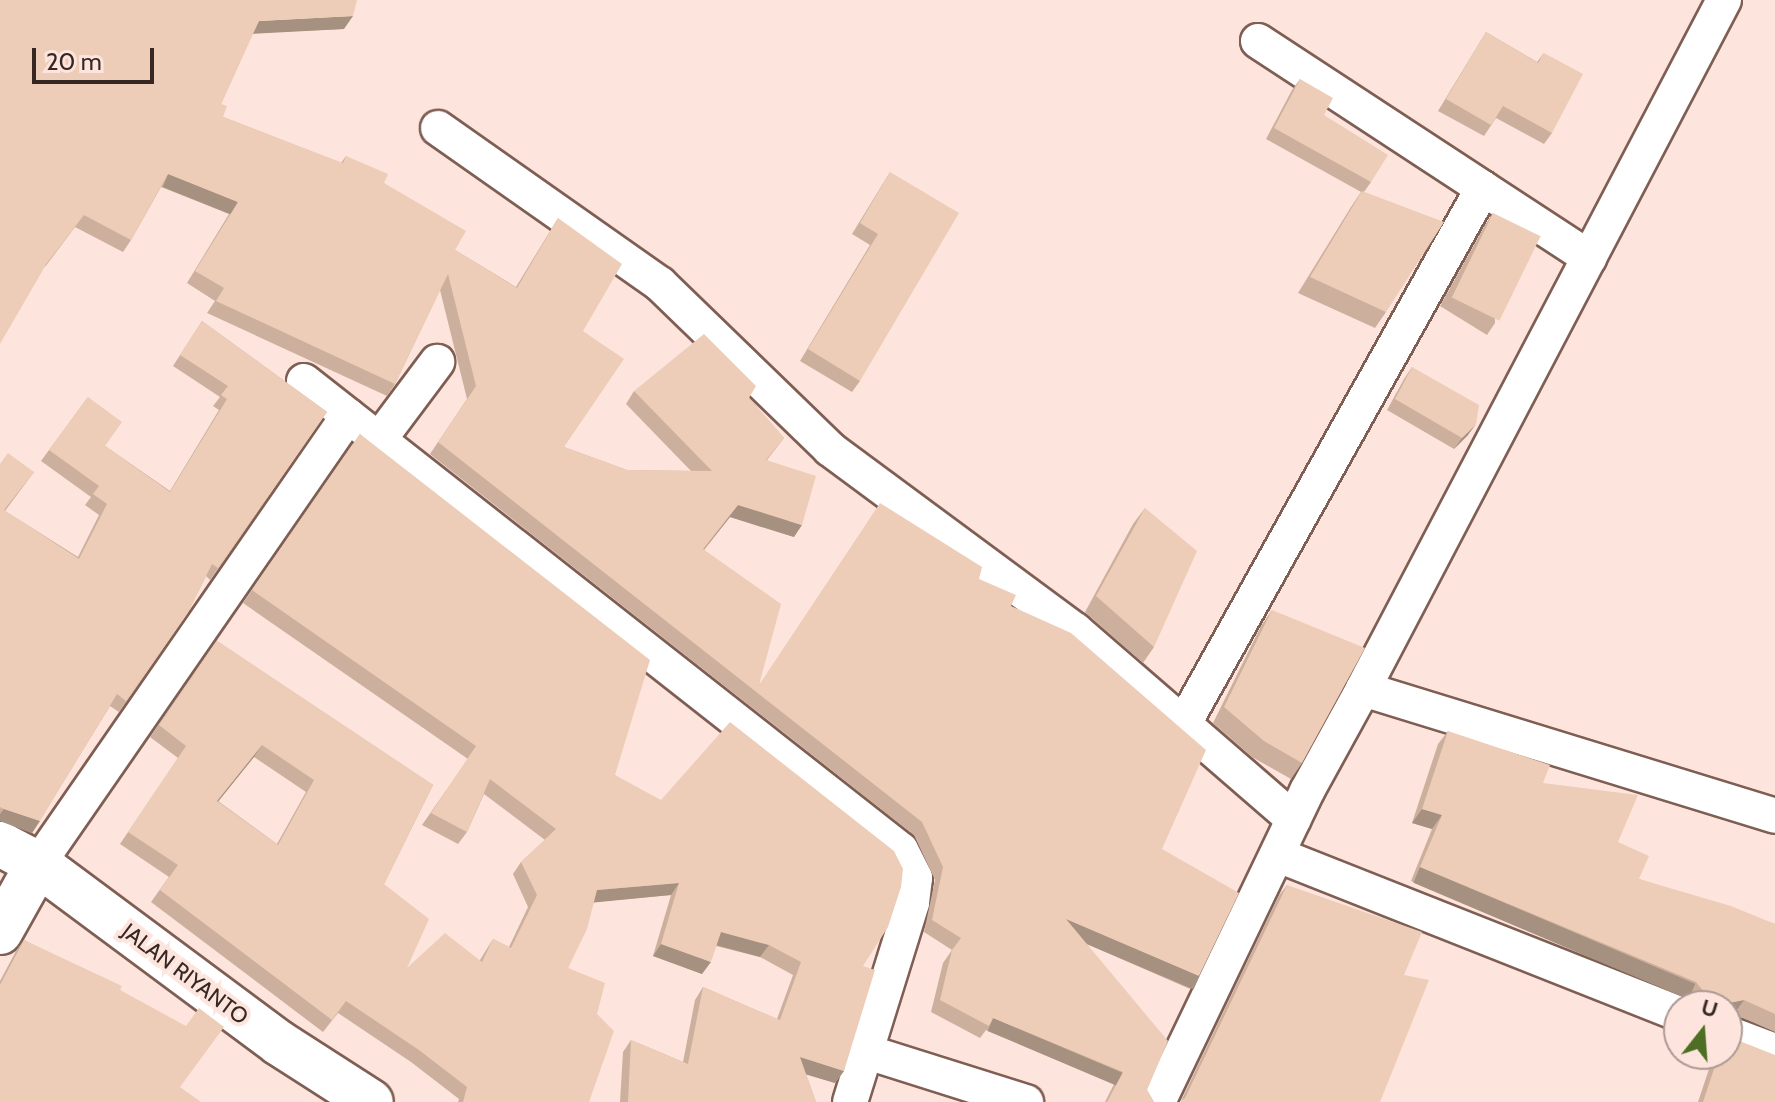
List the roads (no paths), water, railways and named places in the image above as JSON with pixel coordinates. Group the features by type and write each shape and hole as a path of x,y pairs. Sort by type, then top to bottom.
{"street":[{"path":"1158,1102 1293,819 1724,0"},
{"path":"1258,41 1589,258"},
{"path":"438,128 660,284 830,449 1075,630 1293,819"},
{"path":"1183,725 1483,188"},
{"path":"378,441 437,362"},
{"path":"304,381 901,850 915,878 912,903 850,1102"},
{"path":"0,932 19,854 348,416"},
{"path":"1363,689 1775,816"},
{"name":"JALAN RIYANTO","path":"19,854 279,1043 371,1102"},
{"path":"1278,855 1663,1008"},
{"path":"1743,1039 1775,1051"},
{"path":"864,1051 1026,1102"}]}
